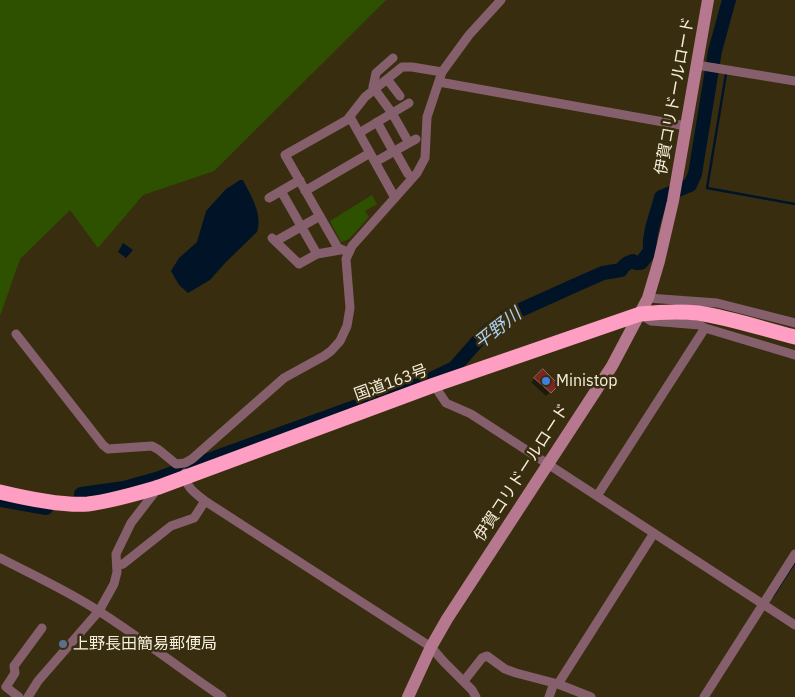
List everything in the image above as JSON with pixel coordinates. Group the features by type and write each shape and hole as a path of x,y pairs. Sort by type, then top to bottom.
{"highway":[{"name":"国道163号","path":"0,492 37,500 86,504 113,500 159,487 185,470 640,314 661,312 696,313 722,317 795,337"}],"street":[{"path":"320,216 274,239 299,264 317,254 344,251 352,246 417,173 425,158 427,117 442,72 469,35 501,0"},
{"name":"伊賀コリドールロード","path":"408,697 431,646 460,598 612,366 648,298 673,201 686,126 701,65 708,0"},
{"path":"305,190 372,158 394,151 412,141 373,89 376,73 393,58"},
{"path":"701,65 795,81"},
{"path":"185,470 192,459 284,378 331,351 340,341 347,326 350,298 344,251 320,216 285,155 350,117 360,101 387,78 405,66 442,72"},
{"path":"387,78 400,96"},
{"path":"439,82 686,126"},
{"path":"359,133 409,103"},
{"path":"350,117 395,198"},
{"path":"376,122 408,174"},
{"path":"269,198 300,180"},
{"path":"281,191 317,254"},
{"path":"648,298 717,303 795,323"},
{"path":"640,314 651,321 700,326 795,355"},
{"path":"597,496 705,328"},
{"path":"16,334 108,449 152,446 159,450 185,470 190,489 205,501 431,646 444,662 464,681 476,697"},
{"path":"434,385 446,403 471,414 795,624"},
{"path":"28,697 38,681 98,611 114,584 117,566 116,554 131,523 159,487"},
{"path":"117,566 123,564 171,526 194,518 205,501"},
{"path":"549,697 654,533"},
{"path":"704,697 795,554"},
{"path":"0,558 50,583 98,611 222,697"},
{"path":"19,697 3,685 15,673 14,666 42,628"},
{"path":"464,681 482,658 487,656 505,669 516,674 556,684 591,697"}],"green space":[{"path":"0,0 386,0 214,171 143,195 98,248 70,210 20,259 0,316"},
{"path":"372,195 377,204 365,211 369,217 349,239 341,242 330,221"}],"water":[{"path":"243,180 255,205 258,219 257,232 210,280 188,293 179,285 171,271 179,258 197,242 206,211 226,189"},
{"path":"123,243 133,250 126,258 118,252"}],"building":[{"name":"Ministop","path":"543,369 559,385 551,393 534,378"}],"waterway":[{"name":"平野川","path":"81,494 124,488 156,479 431,379 454,368 483,335 507,316 603,273 621,270 625,265 633,261 641,263 650,251 652,230 661,197 690,185 695,174 715,51 729,0"},
{"path":"726,74 707,188 795,204"},
{"name":"平野川","path":"0,500 46,508"},
{"path":"773,596 795,562"}],"place":[{"name":"Ministop","path":"546,381"},
{"name":"上野長田簡易郵便局","path":"63,644"}]}
